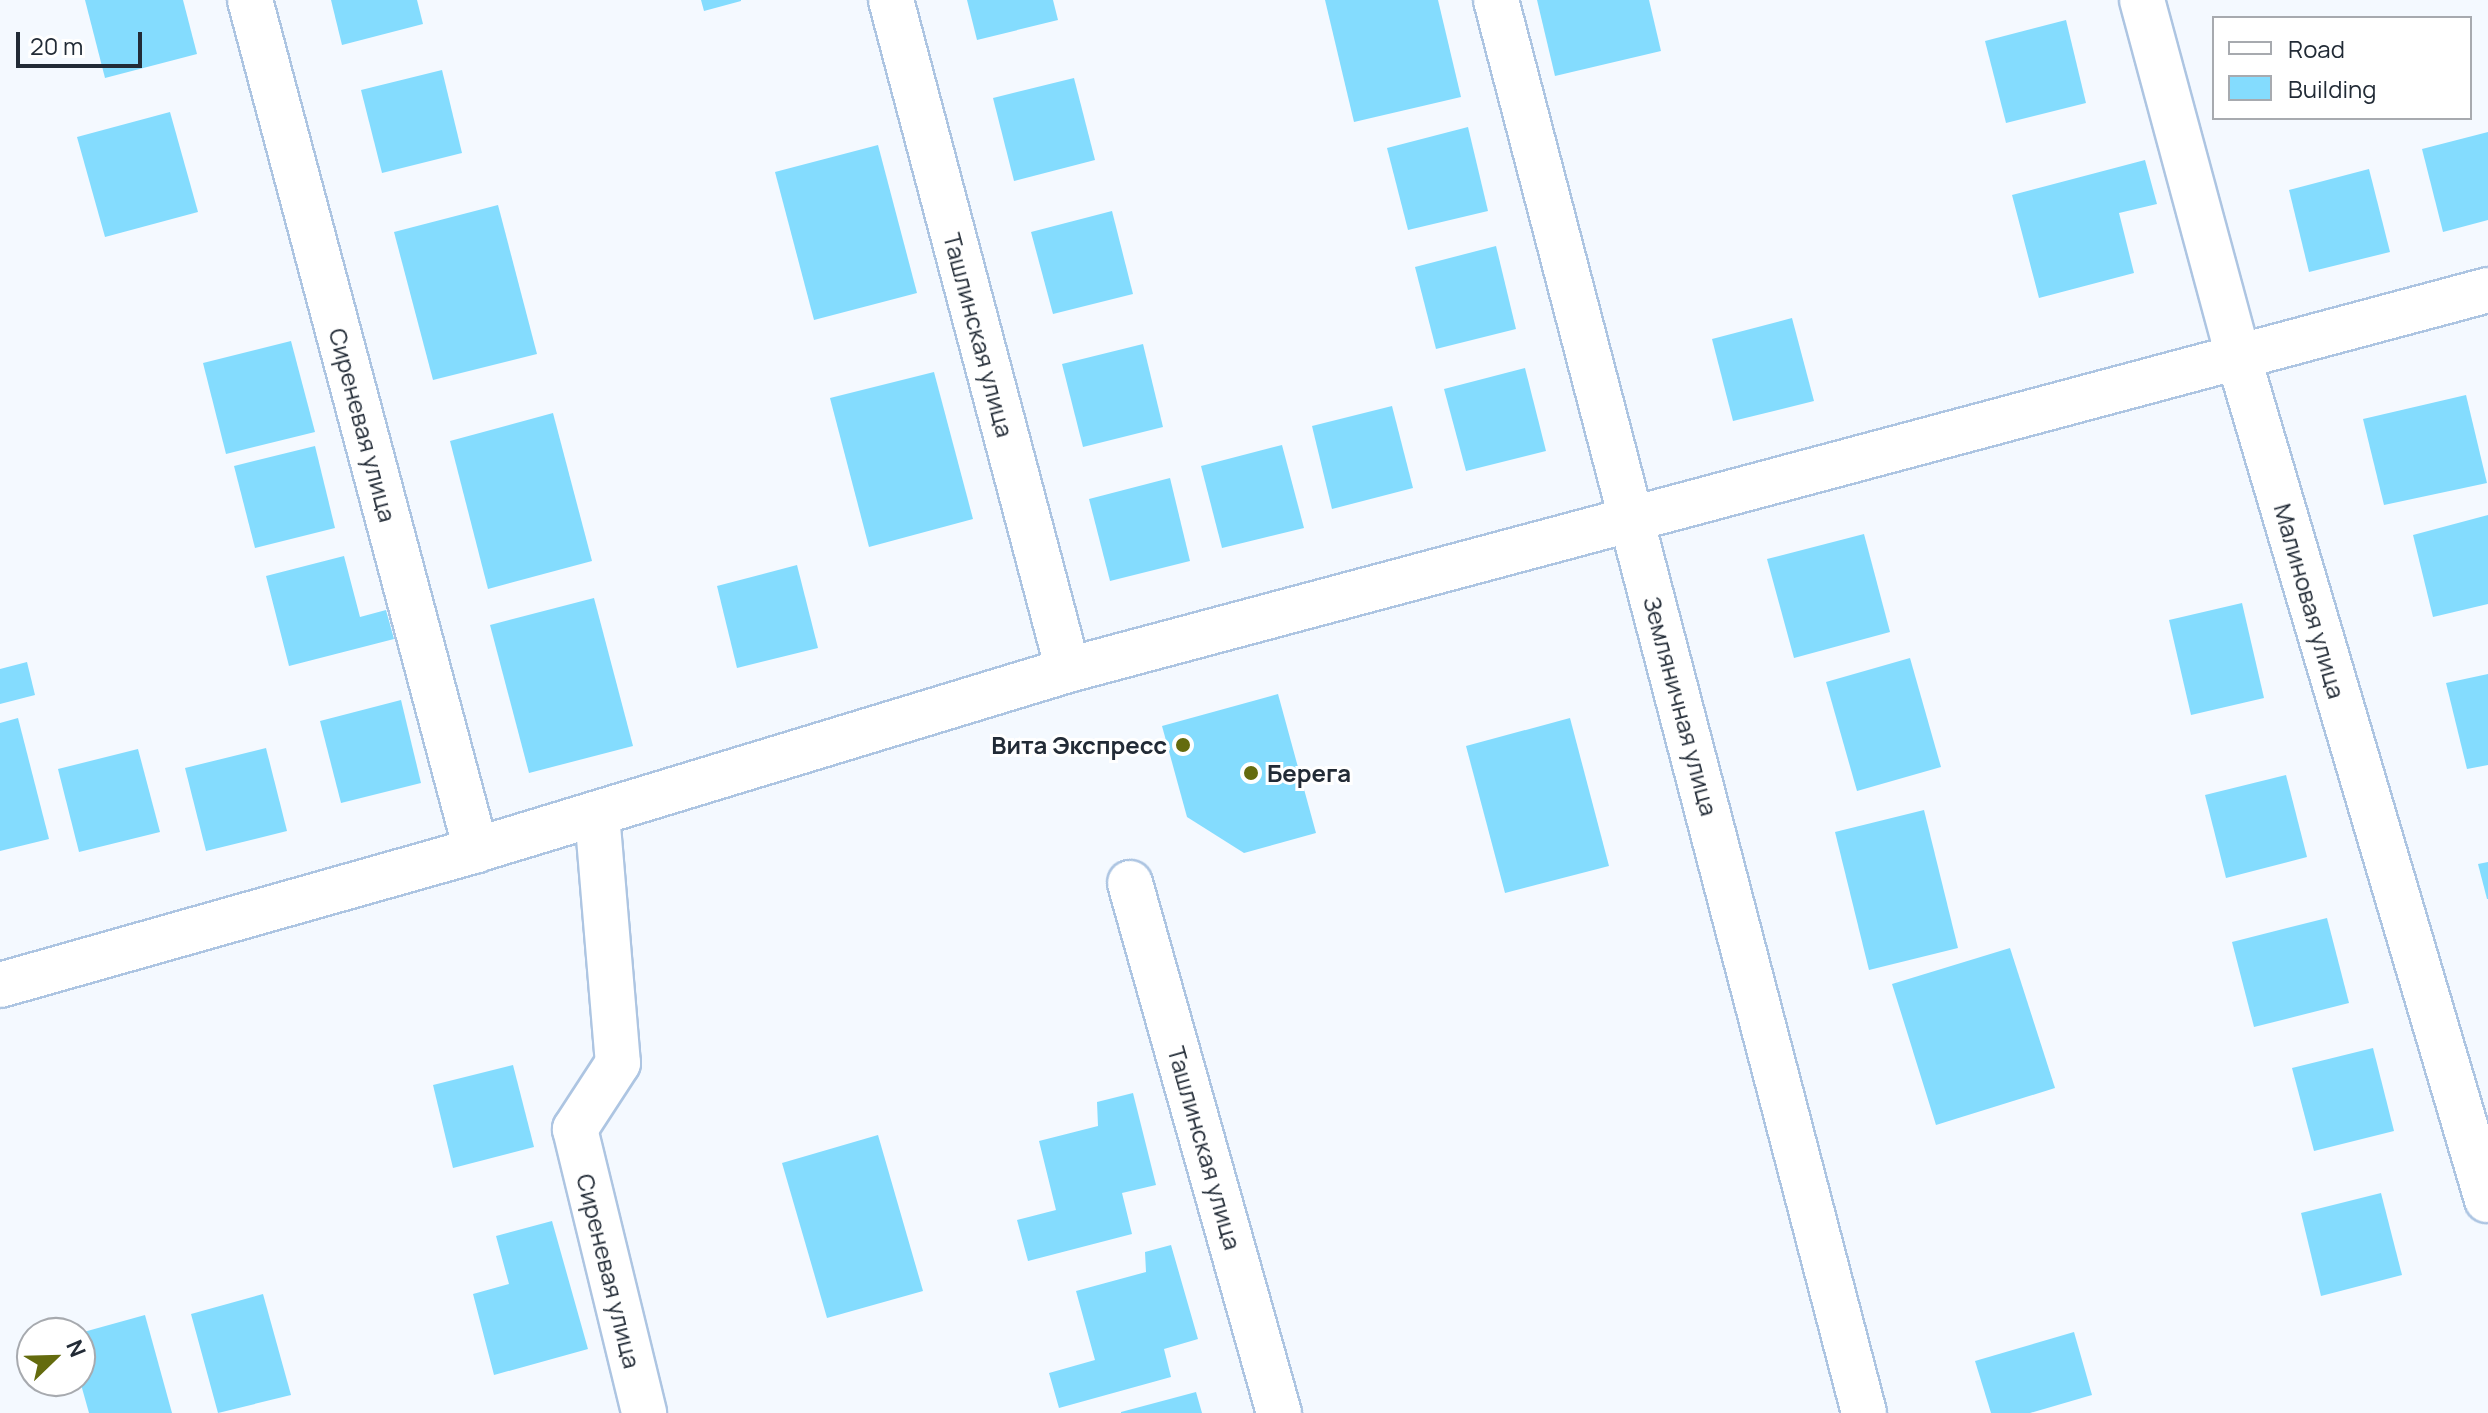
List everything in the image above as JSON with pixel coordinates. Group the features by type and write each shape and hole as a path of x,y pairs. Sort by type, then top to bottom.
{"street":[{"name":"Сиреневая улица","path":"250,0 476,850"},
{"name":"Ташлинская улица","path":"891,0 1068,670"},
{"name":"Земляничная улица","path":"1496,0 1864,1413"},
{"name":"Малиновая улица","path":"2142,0 2238,356 2488,1201"},
{"path":"0,985 476,850 1068,670 2488,290"},
{"name":"Сиреневая улица","path":"597,814 618,1063 575,1129 644,1413"},
{"name":"Ташлинская улица","path":"1130,883 1279,1413"}],"building":[{"path":"85,0 183,0 197,54 105,78"},
{"path":"331,0 417,0 423,24 342,45"},
{"path":"701,0 741,0 741,1 704,11"},
{"path":"967,0 1053,0 1058,20 977,40"},
{"path":"1325,0 1438,0 1461,97 1354,122"},
{"path":"1537,0 1649,0 1661,51 1555,76"},
{"path":"2066,20 2086,103 2006,123 1985,41"},
{"path":"442,70 462,153 382,173 361,90"},
{"path":"1074,78 1095,160 1014,181 993,98"},
{"path":"170,112 198,212 105,237 77,137"},
{"path":"1468,127 1488,211 1408,230 1387,148"},
{"path":"2488,132 2488,220 2443,232 2422,149"},
{"path":"878,145 917,293 814,320 775,172"},
{"path":"2145,160 2157,204 2119,213 2134,273 2039,298 2012,195"},
{"path":"2369,169 2390,252 2309,272 2289,190"},
{"path":"498,205 537,354 433,380 394,232"},
{"path":"1112,211 1133,294 1053,314 1031,232"},
{"path":"1496,246 1516,329 1436,349 1415,267"},
{"path":"1792,318 1814,401 1733,421 1712,339"},
{"path":"291,341 315,432 226,454 203,363"},
{"path":"1143,344 1163,427 1083,447 1062,364"},
{"path":"1525,368 1546,451 1466,471 1444,389"},
{"path":"934,372 973,519 869,547 830,398"},
{"path":"2466,395 2487,483 2384,505 2363,419"},
{"path":"1392,406 1413,488 1332,509 1312,426"},
{"path":"553,413 592,561 488,589 450,441"},
{"path":"1282,445 1304,528 1222,548 1201,466"},
{"path":"315,446 335,528 255,548 234,466"},
{"path":"1170,478 1190,561 1110,581 1089,499"},
{"path":"2488,515 2488,604 2433,617 2413,535"},
{"path":"1864,534 1890,632 1794,658 1767,559"},
{"path":"344,556 360,617 386,610 394,639 289,666 266,576"},
{"path":"797,565 818,648 737,668 717,586"},
{"path":"594,598 633,746 529,773 490,625"},
{"path":"2242,603 2264,698 2191,715 2169,620"},
{"path":"1910,658 1941,767 1857,791 1826,682"},
{"path":"27,662 35,695 0,704 0,669"},
{"path":"2488,674 2488,765 2467,769 2446,683"},
{"path":"1278,694 1316,833 1244,853 1187,817 1162,726"},
{"path":"401,700 421,783 341,803 320,721"},
{"path":"18,718 49,839 0,851 0,723"},
{"path":"1570,718 1609,866 1505,893 1466,746"},
{"path":"266,748 287,831 206,851 185,768"},
{"path":"138,749 160,832 79,852 58,769"},
{"path":"2286,775 2307,857 2226,878 2205,795"},
{"path":"1924,810 1958,948 1869,970 1835,832"},
{"path":"2488,862 2488,899 2487,899 2478,864"},
{"path":"2327,918 2349,1003 2254,1027 2232,942"},
{"path":"2010,948 2055,1088 1936,1125 1892,984"},
{"path":"2373,1048 2394,1131 2314,1151 2292,1068"},
{"path":"513,1065 534,1147 453,1168 433,1085"},
{"path":"1133,1093 1156,1185 1122,1193 1132,1234 1028,1261 1017,1220 1056,1210 1039,1141 1098,1126 1097,1102"},
{"path":"878,1135 923,1291 827,1318 782,1163"},
{"path":"2381,1193 2402,1275 2321,1296 2301,1213"},
{"path":"552,1221 588,1349 494,1375 473,1294 509,1284 496,1236"},
{"path":"1171,1245 1198,1339 1164,1349 1171,1377 1059,1408 1049,1373 1095,1360 1076,1291 1146,1272 1145,1252"},
{"path":"263,1294 291,1395 218,1413 191,1314"},
{"path":"145,1315 172,1413 89,1413 84,1397 96,1397 96,1329"},
{"path":"2074,1332 2092,1395 2030,1413 1991,1413 1975,1361"},
{"path":"1196,1392 1202,1413 1121,1413 1121,1412"}],"place":[{"name":"Вита Экспресс","path":"1183,745"},
{"name":"Берега","path":"1251,773"}]}
